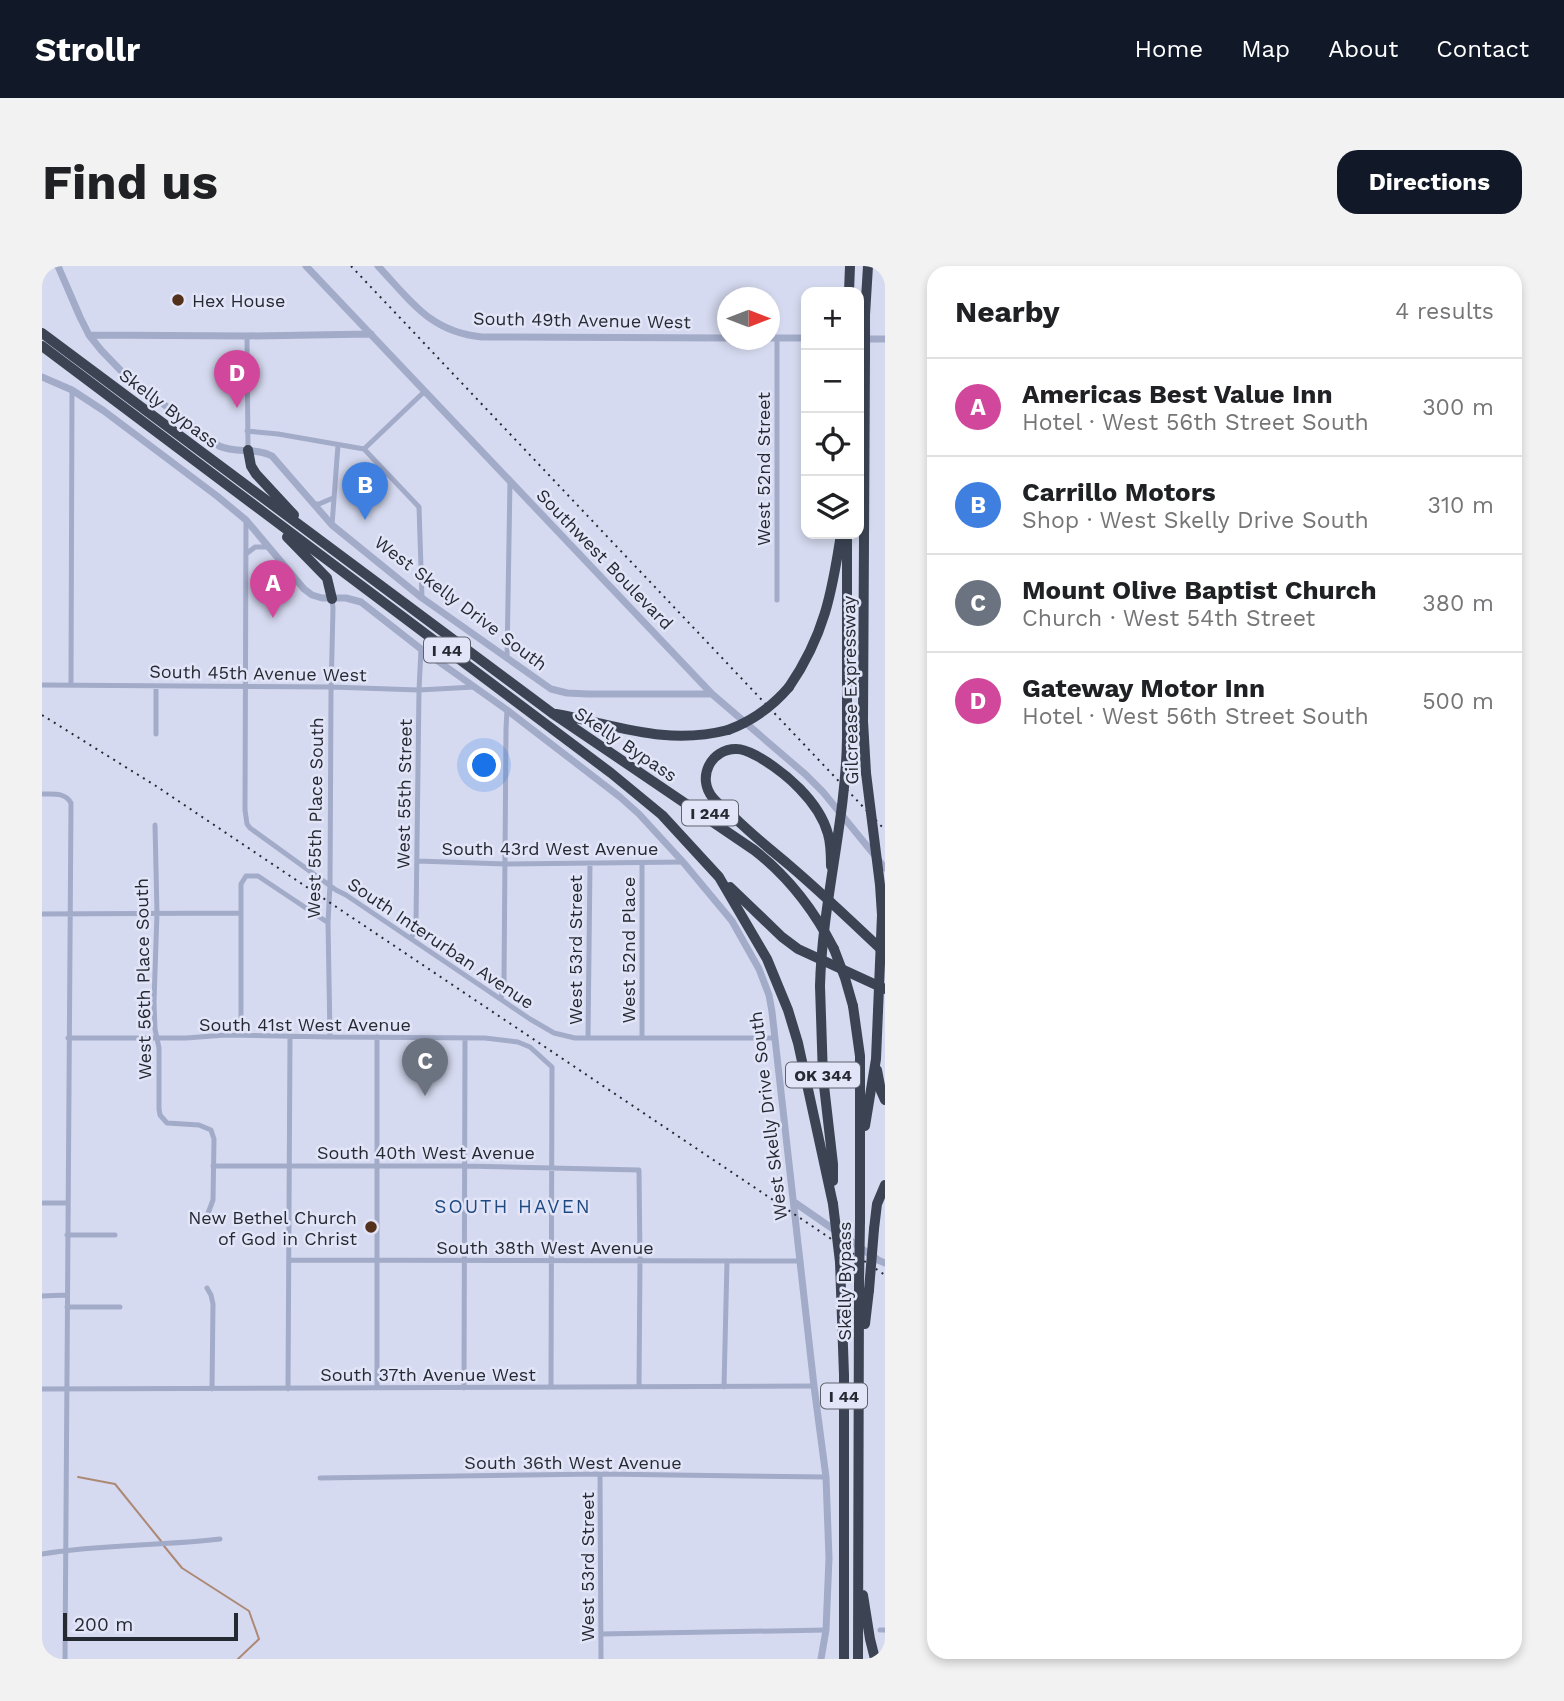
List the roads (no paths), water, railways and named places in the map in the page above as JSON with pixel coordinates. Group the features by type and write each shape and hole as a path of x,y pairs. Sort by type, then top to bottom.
{"highway":[{"path":"849,287 850,266"},
{"name":"Gilcrease Expressway","path":"860,1154 876,1059 882,915 863,721 865,315 869,266"},
{"path":"42,326 61,347"},
{"name":"Skelly Bypass","path":"42,333 552,713 754,850 776,868 808,906 834,949 842,968 853,1006 860,1056 858,1659"},
{"name":"Skelly Bypass","path":"42,346 611,773 662,815 719,877 767,959 789,1010 833,1204 842,1310 844,1659"},
{"path":"42,356 81,376"},
{"path":"248,450 251,466 256,474 308,531"},
{"path":"267,516 327,578 332,599"},
{"path":"552,713 622,730 674,737 728,730 762,713 777,701 804,666 824,619 834,582 840,539"},
{"name":"Gilcrease Expressway","path":"833,1204 833,1164 823,1077 820,986 821,951 843,798 847,738 847,539"},
{"path":"759,841 714,799 708,789 708,767 714,757 724,751 742,750 770,765 815,808 823,820 830,842 831,884"},
{"name":"I 244","path":"660,786 759,841 885,952"},
{"path":"719,877 798,949 885,989"},
{"path":"876,1059 878,1082 885,1100"},
{"path":"859,1359 877,1204 885,1185"},
{"path":"858,1571 875,1659"}],"street":[{"name":"West Skelly Drive South","path":"58,266 89,335 126,376 219,446 233,451 248,450 272,456 332,525 422,598 551,689 588,694 712,694"},
{"name":"Southwest Boulevard","path":"306,266 712,694 805,774 885,868"},
{"name":"South 49th Avenue West","path":"378,266 425,316 458,333 482,337 717,338"},
{"path":"89,335 371,334"},
{"path":"247,336 248,450"},
{"path":"780,338 801,338"},
{"path":"864,339 885,339"},
{"name":"West 52nd Street","path":"773,350 777,600"},
{"name":"West Skelly Drive South","path":"42,377 72,390 131,431 246,520 312,595 361,602 620,797 683,862 723,910 752,955 769,995 826,1477 829,1558 827,1630 821,1659"},
{"path":"71,684 72,390"},
{"path":"364,449 425,391"},
{"path":"247,431 364,449 419,507 422,598"},
{"path":"332,525 338,445"},
{"path":"507,659 510,481"},
{"path":"313,504 333,498"},
{"path":"246,520 246,687"},
{"path":"246,554 255,547 268,547"},
{"name":"West 55th Place South","path":"330,1038 328,922 332,599"},
{"name":"West 55th Street","path":"411,938 416,922 421,649"},
{"name":"South 45th Avenue West","path":"42,685 419,690 474,687"},
{"path":"156,686 156,734"},
{"name":"South Interurban Avenue","path":"246,687 247,824 257,834 330,885 530,1019 567,1037 588,1038"},
{"path":"501,999 504,982 507,710"},
{"path":"42,794 59,794 67,797 71,803 65,1659"},
{"name":"West 56th Place South","path":"155,825 157,913 154,1002 159,1048 159,1109 167,1123 207,1126 211,1130 214,1139 214,1166"},
{"name":"South 43rd West Avenue","path":"418,861 505,864 683,862"},
{"name":"West 53rd Street","path":"588,1038 590,863"},
{"name":"West 52nd Place","path":"642,863 642,1037"},
{"path":"242,1035 240,913 241,884 246,876 258,876 328,922"},
{"path":"42,914 240,913"},
{"name":"South 41st West Avenue","path":"68,1038 242,1035 465,1038 518,1042 530,1047 551,1067 552,1167"},
{"path":"288,1389 290,1037"},
{"path":"377,1037 377,1388"},
{"path":"464,1388 465,1038"},
{"path":"588,1038 775,1038"},
{"path":"207,1216 213,1200 214,1166"},
{"name":"South 40th West Avenue","path":"214,1166 464,1166 639,1170 640,1261"},
{"path":"551,1387 552,1167"},
{"path":"794,1202 885,1263"},
{"path":"42,1203 67,1203"},
{"path":"67,1235 115,1235"},
{"name":"South 38th West Avenue","path":"290,1260 801,1261"},
{"path":"639,1387 640,1261"},
{"path":"723,1387 727,1261"},
{"path":"207,1288 213,1304 212,1389"},
{"path":"42,1296 67,1295"},
{"path":"67,1307 120,1307"},
{"name":"South 37th Avenue West","path":"42,1389 814,1386"},
{"name":"West 53rd Street","path":"600,1474 601,1659"},
{"name":"South 36th West Avenue","path":"320,1478 600,1474 826,1477"},
{"path":"42,1553 220,1539"},
{"path":"601,1634 827,1630"}],"waterway":[{"path":"78,1477 115,1484 161,1541"},
{"path":"164,1546 182,1568 249,1611 259,1639 238,1659"}],"railway":[{"path":"351,266 885,830"},
{"path":"42,715 156,786 885,1275"}],"place":[{"name":"Hex House","path":"178,300"},
{"name":"Gateway Motor Inn","path":"237,408"},
{"name":"Carrillo Motors","path":"365,520"},
{"name":"Americas Best Value Inn","path":"273,618"},
{"name":"Mount Olive Baptist Church","path":"425,1096"},
{"name":"New Bethel Church of God in Christ","path":"371,1227"}],"district":[{"name":"SOUTH HAVEN","path":"513,1206"}]}
